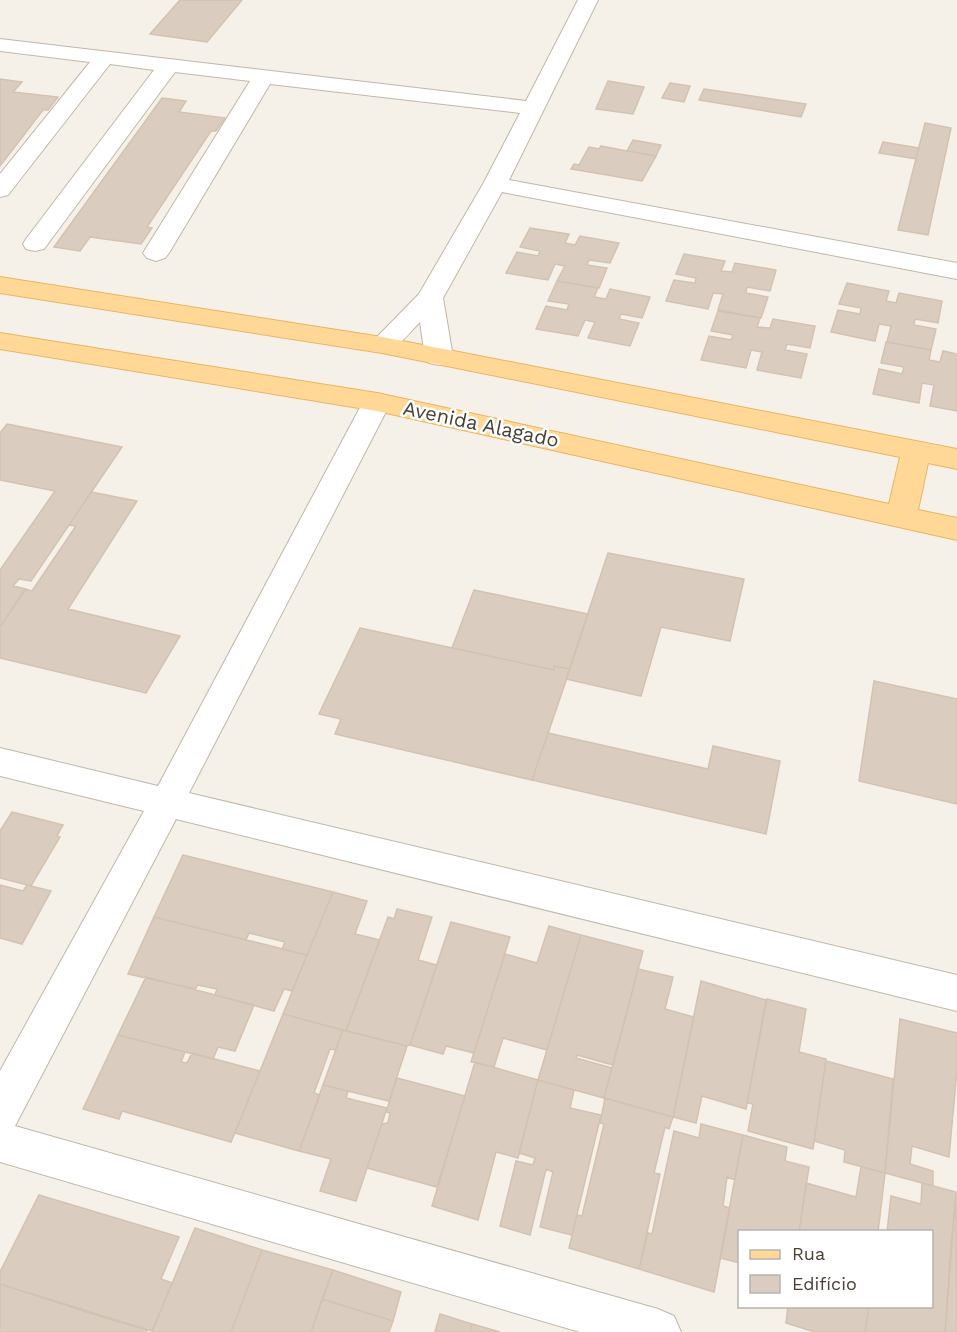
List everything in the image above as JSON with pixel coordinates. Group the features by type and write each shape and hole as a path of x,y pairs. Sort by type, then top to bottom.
{"main road":[{"path":"0,285 382,345 957,459"},
{"name":"Avenida Alagado","path":"0,340 376,402 902,515 957,529"},
{"path":"902,515 915,450"}],"street":[{"path":"382,345 430,298 495,184 588,0"},
{"path":"4,51 105,57 532,108"},
{"path":"0,190 105,57"},
{"path":"35,244 169,65"},
{"path":"156,253 264,76"},
{"path":"495,184 957,271"},
{"path":"430,298 439,357"},
{"path":"0,1112 167,802 376,402"},
{"path":"0,762 957,993"},
{"path":"0,1142 658,1332"}],"building":[{"path":"180,0 242,0 207,42 150,34"},
{"path":"0,79 22,82 13,92 58,97 48,110 43,110 0,166"},
{"path":"608,81 644,87 633,114 596,109"},
{"path":"670,83 690,86 684,102 662,98"},
{"path":"704,89 806,104 801,117 699,100"},
{"path":"162,98 186,101 179,112 225,118 216,131 211,131 147,227 152,228 141,244 90,237 80,251 54,247"},
{"path":"925,123 951,128 928,235 898,230"},
{"path":"633,140 661,145 656,156 627,151"},
{"path":"883,142 919,148 916,159 879,153"},
{"path":"601,146 656,156 642,181 571,169 574,164 579,165 589,147 599,149"},
{"path":"530,228 569,234 565,243 575,245 580,236 619,243 610,263 589,260 587,265 607,268 599,288 557,281 565,266 555,264 548,280 506,273 517,252 538,256 540,251 520,247"},
{"path":"684,254 725,261 721,271 732,272 735,263 776,270 770,291 747,287 746,293 768,297 761,318 718,310 723,294 713,293 708,309 666,301 674,280 695,283 696,278 676,274"},
{"path":"557,281 598,288 594,297 606,299 610,289 650,297 642,318 621,314 619,319 639,323 630,346 588,338 595,322 585,320 578,336 536,329 546,306 567,310 569,304 548,301"},
{"path":"847,283 889,291 886,301 896,303 899,293 942,301 938,323 915,319 914,325 936,329 931,350 887,342 891,326 879,324 875,341 831,332 838,310 860,314 861,308 839,304"},
{"path":"718,311 760,318 757,327 770,328 773,319 815,326 810,348 787,344 785,350 807,354 801,378 757,370 762,352 751,350 746,368 701,360 709,336 731,340 733,335 711,331"},
{"path":"886,342 931,350 929,360 940,362 943,351 957,354 957,411 930,406 934,385 922,383 919,403 873,394 879,369 902,374 904,367 881,363"},
{"path":"7,424 122,447 31,581 19,579 13,586 26,589 0,627 0,570 55,491 0,480 0,433"},
{"path":"91,492 137,501 68,609 180,636 146,693 0,658 0,627 25,589 32,591 76,526 69,525"},
{"path":"608,553 744,579 730,641 661,627 641,696 566,679"},
{"path":"474,590 588,614 570,669 554,666 554,670 452,648"},
{"path":"360,628 554,670 554,666 570,669 532,780 335,734 341,719 319,714"},
{"path":"874,681 957,699 957,804 859,781"},
{"path":"548,733 708,769 713,746 780,761 766,834 532,780"},
{"path":"12,812 63,825 57,836 60,837 31,886 0,878 0,831"},
{"path":"183,855 333,892 307,955 282,949 285,942 249,933 246,940 154,917"},
{"path":"0,885 23,891 27,885 51,891 22,944 0,938"},
{"path":"333,892 367,901 355,934 380,940 346,1031 283,1014"},
{"path":"397,909 432,917 418,960 437,965 410,1045 407,1046 346,1031 388,917 394,919"},
{"path":"154,917 307,955 292,991 284,989 274,1011 215,995 217,989 198,985 195,989 128,974"},
{"path":"451,922 510,937 474,1053 446,1046 443,1054 410,1045"},
{"path":"549,926 581,935 547,1050 503,1038 494,1067 471,1062 505,954 537,963"},
{"path":"581,935 643,951 613,1065 577,1055 576,1058 612,1068 604,1098 538,1080"},
{"path":"638,969 673,977 665,1009 694,1017 673,1117 604,1098"},
{"path":"146,977 254,1005 235,1051 218,1047 213,1059 118,1035"},
{"path":"701,981 766,1000 746,1109 702,1096 696,1123 673,1117"},
{"path":"767,999 806,1009 799,1052 826,1059 813,1149 748,1131 753,1104 747,1103"},
{"path":"283,1014 343,1030 335,1050 330,1049 314,1093 320,1095 299,1151 235,1133"},
{"path":"900,1019 957,1033 957,1070 949,1157 912,1146 910,1164 933,1171 933,1186 885,1173"},
{"path":"343,1030 407,1046 389,1101 323,1085"},
{"path":"118,1035 185,1052 181,1062 187,1063 192,1053 260,1071 231,1142 122,1111 119,1119 83,1109"},
{"path":"826,1061 893,1079 885,1173 844,1162 845,1150 814,1141"},
{"path":"475,1062 538,1080 518,1158 496,1152 478,1220 432,1206"},
{"path":"397,1078 465,1096 437,1187 367,1168 382,1124 388,1123 390,1113 386,1112"},
{"path":"538,1080 574,1090 570,1108 601,1115 572,1235 540,1227 553,1172 546,1169 530,1235 500,1226 516,1161 533,1165 535,1158 519,1153"},
{"path":"323,1085 348,1091 346,1098 387,1108 356,1201 320,1191 331,1159 299,1151"},
{"path":"605,1098 673,1117 669,1129 665,1127 654,1173 660,1174 639,1269 569,1248 577,1215 582,1216 604,1124 600,1123"},
{"path":"701,1124 743,1135 735,1180 727,1177 723,1206 730,1208 714,1292 639,1269 648,1233 652,1234 674,1131 699,1138"},
{"path":"743,1135 787,1147 785,1161 809,1167 799,1230 738,1230 738,1262 720,1258"},
{"path":"861,1167 885,1173 878,1230 799,1230 806,1183 856,1197"},
{"path":"922,1183 956,1192 945,1332 865,1332 869,1308 933,1308 933,1230 887,1230 891,1196 921,1204"},
{"path":"956,1192 957,1332 945,1332 951,1247"},
{"path":"39,1195 179,1237 161,1279 172,1283 152,1331 0,1284 0,1272"},
{"path":"195,1228 262,1250 231,1332 152,1332"},
{"path":"262,1250 333,1270 311,1332 231,1332"},
{"path":"333,1270 401,1292 393,1321 322,1299"},
{"path":"0,1284 147,1330 146,1332 0,1332"},
{"path":"322,1299 393,1321 389,1332 311,1332"},
{"path":"788,1308 869,1308 865,1332 815,1332 786,1323"},
{"path":"440,1314 472,1324 470,1332 435,1332"},
{"path":"472,1324 500,1332 470,1332"}]}
